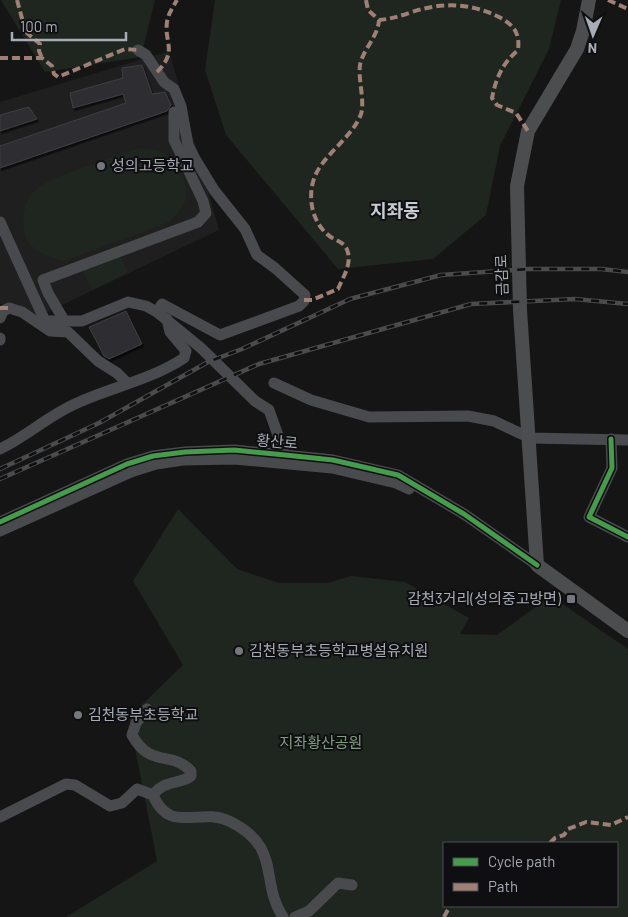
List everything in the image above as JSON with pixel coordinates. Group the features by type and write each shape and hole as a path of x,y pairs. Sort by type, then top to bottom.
{"main road":[{"name":"금감로","path":"537,565 520,310 517,186 528,131 577,49 583,31 589,0"},
{"name":"황산로","path":"537,565 628,631"}],"street":[{"path":"138,50 146,55 164,82 174,89 181,106 188,145 194,158 214,190 245,229 257,256 276,268 305,295 304,301 299,306 220,335 162,304 157,312"},
{"path":"66,322 48,293 43,280 198,222 206,213 203,201 174,140 174,112"},
{"path":"0,222 45,321 82,321 128,302 157,312 168,319 201,348 255,401 269,410 285,454"},
{"path":"0,318 3,311 8,308 16,309 50,331 68,332 98,361 117,373 127,384"},
{"path":"0,449 26,435 55,414 127,384 163,372 187,355 184,347 170,332 168,319"},
{"path":"274,383 311,400 369,417 468,416 494,421 530,438 628,440"},
{"path":"611,439 612,468 590,517 628,537"},
{"name":"황산로","path":"0,522 128,464 153,456 185,452 234,450 285,454 333,460 398,475 440,498 537,565"},
{"name":"황산로","path":"0,531 131,472 156,464 183,460 234,459 332,468 396,483 537,565"},
{"path":"147,710 136,723 132,735 139,748 152,757 184,764 191,771 191,776 186,780 174,781 158,788 152,795"},
{"path":"0,817 66,784 75,785 110,806 122,803 137,789 152,795 165,814 175,818 211,817 228,821 256,842 266,855 278,909 283,917"},
{"path":"295,917 309,911 338,883 352,886"}],"shaded area":[{"name":"성의고등학교","path":"169,51 219,230 41,315 0,304 0,102"}],"green space":[{"path":"1,0 155,0 141,57 45,72"},
{"path":"215,0 561,0 549,49 500,146 486,215 433,259 338,269 226,135 205,70"},
{"path":"140,148 159,151 174,160 182,173 186,188 185,203 170,222 64,261 39,252 29,243 24,231 23,221 26,205 34,191 42,185 68,173"},
{"path":"119,253 128,273 92,290 81,268"},
{"name":"지좌황산공원","path":"178,509 237,569 279,583 328,583 351,576 405,582 469,618 460,634 497,635 551,596 628,649 628,917 66,917 157,861 129,717 183,665 133,581"}],"building":[{"path":"142,65 152,94 165,92 171,105 167,111 0,168 0,146 126,103 123,94 73,108 70,93 123,78 122,68"},
{"path":"29,107 37,119 0,131 0,115"},
{"path":"126,311 142,344 109,359 104,356 89,327"}],"railway":[{"path":"0,469 99,423 208,362 242,349 350,299 441,275 529,269 601,269 628,272"},
{"path":"0,479 259,364 471,304 575,299 628,304"}],"marked path":[{"path":"17,0 23,22 28,23 27,33 40,44 39,51 42,58"},
{"path":"157,72 163,65 169,52 167,22 177,0"},
{"path":"366,0 368,10 379,20 445,5 478,9 509,23 517,34 518,50 501,72 492,98 497,105 516,113 528,131"},
{"path":"608,0 628,9"},
{"path":"304,300 312,300 338,289 347,267 349,258 347,249 322,229 315,217 311,196 316,173 328,156 351,132 361,114 360,65 376,32 379,20"},
{"path":"0,58 42,58 52,66 54,74 58,77 125,49 138,50"},
{"path":"0,308 9,308"},
{"path":"551,842 555,838 564,835 568,829 586,822 611,825 628,817"},
{"path":"444,917 449,907"}],"cycle path":[{"path":"611,439 612,468 589,517 628,537"},
{"path":"0,522 127,464 153,456 185,452 234,450 333,460 398,475 464,514 537,565"}],"place":[{"name":"성의고등학교","path":"101,166"},
{"name":"감천3거리(성의중고방면)","path":"571,599"},
{"name":"김천동부초등학교병설유치원","path":"239,651"},
{"name":"김천동부초등학교","path":"78,715"}],"district":[{"name":"지좌동","path":"395,211"}]}
